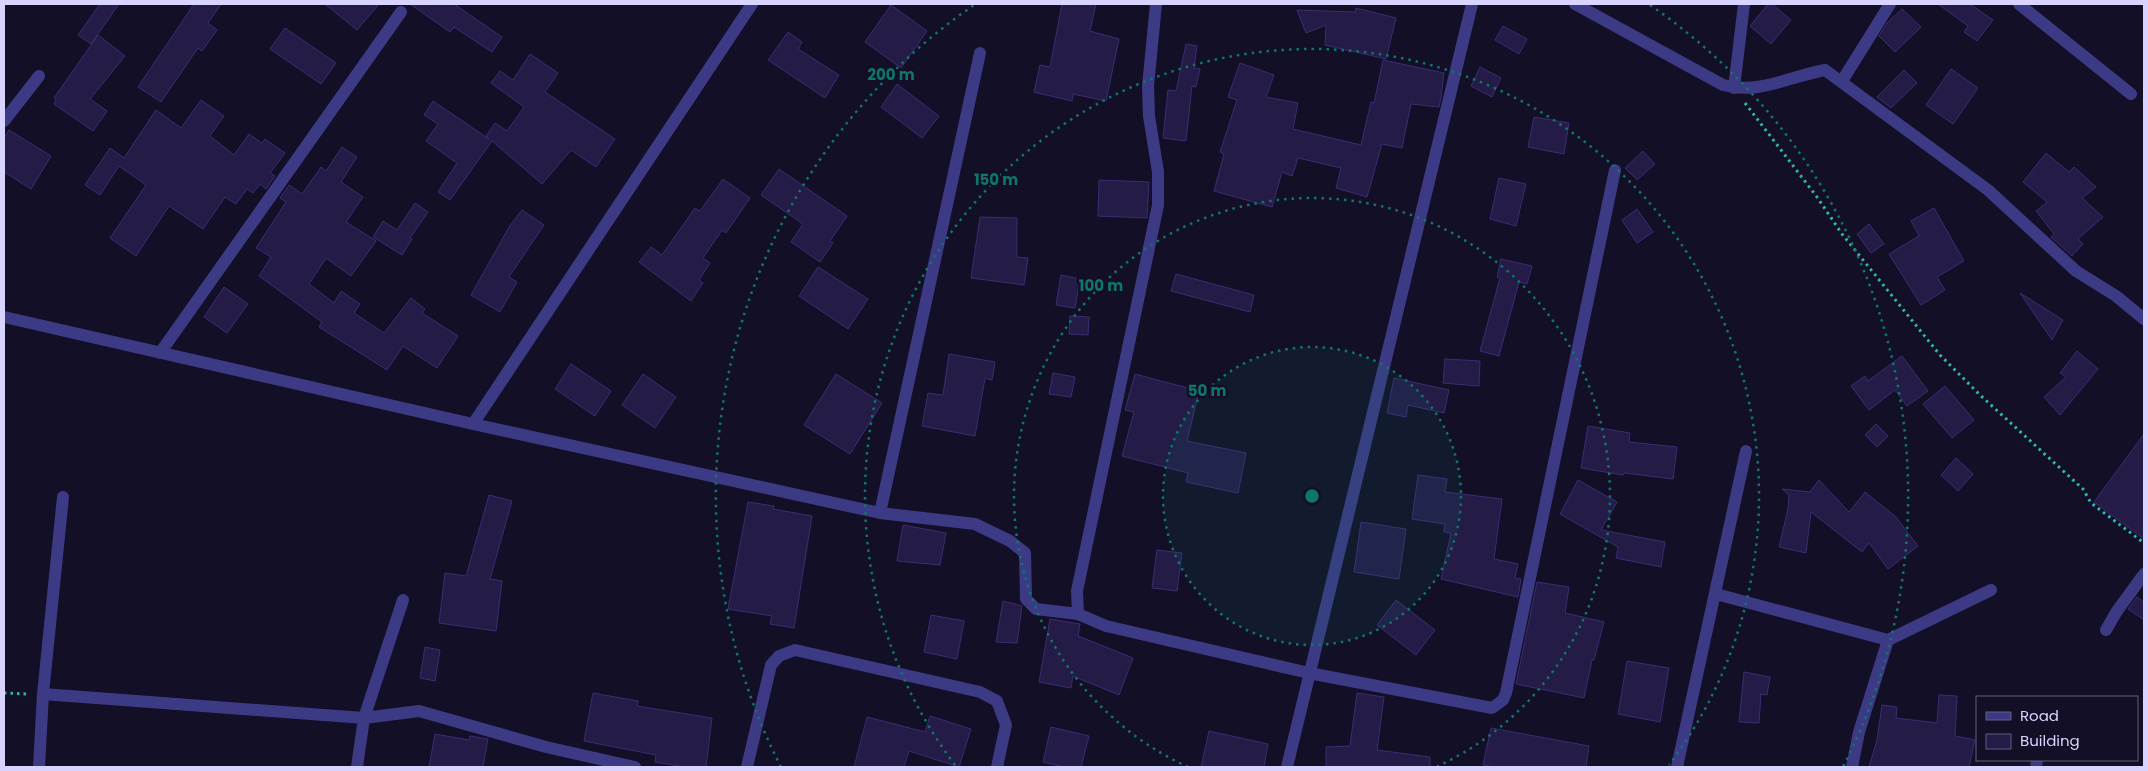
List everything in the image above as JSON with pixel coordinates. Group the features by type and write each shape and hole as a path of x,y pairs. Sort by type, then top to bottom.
{"street":[{"path":"473,424 752,4"},
{"path":"1078,614 1077,591 1158,205 1158,172 1149,116 1148,86 1156,4"},
{"path":"1287,767 1472,4"},
{"path":"1575,4 1723,85 1734,88 1761,87 1825,70 1988,190 2076,271 2116,296 2144,319"},
{"path":"1734,88 1744,4"},
{"path":"1842,81 1890,4"},
{"path":"2020,4 2131,94"},
{"path":"160,353 401,12"},
{"path":"880,513 980,53"},
{"path":"4,121 38,76"},
{"path":"4,317 473,424 880,513 975,524 1010,542 1025,554 1026,599 1036,609 1078,614 1106,626 1309,673 1492,708 1504,700 1615,170"},
{"path":"1677,767 1746,451"},
{"path":"39,767 44,694 64,497"},
{"path":"2106,630 2144,574"},
{"path":"1716,594 1888,640 1991,590"},
{"path":"356,767 364,718 403,600"},
{"path":"1852,767 1859,732 1888,640"},
{"path":"747,767 771,665 779,656 795,650 980,692 998,701 1006,725 997,767"},
{"path":"44,694 364,718 419,711 546,747 636,767"}],"path":[{"path":"1734,88 1817,197 1842,234 1940,355 1980,395 2083,489 2091,503 2144,543"},
{"path":"4,693 44,694"}],"building":[{"path":"100,4 119,4 91,44 78,35"},
{"path":"194,4 221,4 208,23 217,30 202,51 198,48 161,102 138,87"},
{"path":"325,4 379,4 357,30"},
{"path":"410,4 454,4 502,37 492,52 454,27 450,32"},
{"path":"1062,4 1096,4 1090,31 1119,39 1106,101 1073,94 1072,101 1034,92 1040,65 1050,67"},
{"path":"1768,4 1772,4 1791,20 1771,44 1750,26"},
{"path":"1938,4 1970,4 1993,20 1977,41 1964,32 1968,26"},
{"path":"891,5 927,31 901,68 865,42"},
{"path":"1356,8 1396,18 1386,59 1325,45 1326,25 1306,33 1297,10 1355,12"},
{"path":"1902,9 1921,27 1895,52 1879,36 1887,23"},
{"path":"1503,26 1527,39 1519,54 1495,40"},
{"path":"285,28 336,63 321,84 270,49"},
{"path":"788,32 802,42 798,49 839,75 825,98 768,60"},
{"path":"98,35 125,56 90,99 107,111 93,131 54,104 56,100 54,98"},
{"path":"1186,44 1197,46 1194,68 1200,69 1196,87 1192,86 1186,141 1163,138 1168,90 1176,91"},
{"path":"530,54 558,73 545,92 615,139 596,167 571,150 542,184 492,141 450,200 438,192 457,163 426,141 438,124 424,115 433,101 489,139 486,136 495,123 507,131 524,107 491,83 500,71 513,80"},
{"path":"1383,60 1444,73 1439,107 1411,104 1402,148 1382,144 1367,197 1336,188 1341,168 1298,158 1292,176 1282,172 1272,207 1214,191 1224,154 1220,152 1237,100 1228,97 1240,63 1274,75 1266,97 1298,103 1293,129 1361,145 1371,102 1374,103"},
{"path":"1480,67 1501,78 1492,97 1471,86"},
{"path":"1951,69 1978,88 1953,124 1926,105"},
{"path":"1904,70 1917,83 1891,108 1877,97"},
{"path":"897,84 939,116 922,138 881,107"},
{"path":"201,100 224,116 210,136 234,155 249,134 262,143 265,139 285,153 270,173 275,176 266,189 260,184 253,193 247,189 236,204 225,197 203,229 169,206 136,256 110,238 146,185 119,166 100,195 85,185 110,148 124,158 156,110 181,128"},
{"path":"1534,117 1569,123 1564,154 1528,147"},
{"path":"9,130 51,156 31,189 4,172 4,138"},
{"path":"342,147 357,157 341,182 363,197 346,222 376,241 351,276 326,258 309,284 334,303 341,291 360,304 354,313 384,333 411,298 425,309 422,313 458,336 437,368 403,346 387,370 319,327 322,322 259,276 271,257 256,248 286,202 280,198 289,185 302,194 321,167 326,171"},
{"path":"1643,151 1655,164 1637,180 1625,168"},
{"path":"2046,153 2069,172 2074,167 2096,187 2082,198 2103,217 2078,239 2083,244 2072,256 2051,237 2054,234 2036,211 2047,202 2023,182"},
{"path":"779,169 847,216 830,241 833,243 820,262 791,242 803,224 761,195"},
{"path":"1499,178 1526,184 1516,226 1490,219"},
{"path":"723,179 750,198 726,233 722,230 703,258 710,263 699,280 703,283 691,301 639,262 651,247 662,255 695,208 700,211"},
{"path":"1099,180 1149,182 1147,218 1098,216"},
{"path":"415,203 428,212 410,238 412,239 402,255 373,237 383,221 397,230"},
{"path":"1934,208 1964,261 1937,277 1945,290 1921,305 1889,254 1919,236 1911,221"},
{"path":"1637,209 1653,232 1637,243 1622,220"},
{"path":"522,210 544,225 509,277 517,282 500,312 471,295 509,227"},
{"path":"980,217 1017,218 1017,257 1028,258 1024,285 971,278"},
{"path":"1869,224 1884,244 1871,253 1857,234"},
{"path":"1501,259 1532,266 1527,284 1519,282 1499,356 1480,351 1500,278 1497,277"},
{"path":"818,267 868,299 848,329 799,296"},
{"path":"1176,274 1254,295 1250,312 1171,291"},
{"path":"1061,275 1080,279 1075,308 1056,305"},
{"path":"224,287 248,304 227,333 204,317"},
{"path":"2020,293 2063,320 2052,340"},
{"path":"1070,316 1089,317 1088,335 1069,334"},
{"path":"2077,351 2098,369 2060,415 2044,397 2066,377 2060,373"},
{"path":"949,354 995,362 992,380 985,378 975,436 922,426 928,393 943,395"},
{"path":"1902,356 1928,391 1907,406 1895,390 1869,410 1851,386 1865,376 1868,381"},
{"path":"1445,359 1480,361 1479,386 1443,383"},
{"path":"571,364 611,391 595,416 555,389"},
{"path":"1053,373 1075,377 1071,397 1049,394"},
{"path":"643,374 676,397 655,428 622,405"},
{"path":"836,374 882,403 850,454 804,425"},
{"path":"1135,374 1199,391 1187,441 1246,453 1238,493 1186,482 1188,473 1122,456 1134,412 1125,410"},
{"path":"1394,378 1449,390 1444,413 1408,405 1406,417 1387,413"},
{"path":"1945,386 1974,420 1952,438 1923,404"},
{"path":"1876,424 1888,436 1877,447 1865,435"},
{"path":"1588,426 1630,433 1629,442 1677,447 1673,479 1624,473 1623,475 1581,468"},
{"path":"2144,434 2144,539 2094,502"},
{"path":"1956,458 1973,474 1958,491 1941,475"},
{"path":"1418,475 1447,479 1445,492 1502,499 1494,559 1518,564 1515,578 1521,579 1518,597 1441,579 1451,533 1444,532 1445,524 1412,519"},
{"path":"1578,480 1617,502 1601,530 1665,542 1661,567 1616,558 1618,547 1560,514"},
{"path":"1819,480 1849,512 1865,492 1896,517 1918,546 1888,569 1869,543 1862,552 1811,512 1806,553 1779,547 1788,509 1789,495 1782,489 1810,492"},
{"path":"489,495 512,501 490,579 502,581 496,631 439,623 445,573 466,576"},
{"path":"748,502 774,506 773,509 812,516 794,628 770,624 772,616 728,609"},
{"path":"1361,522 1406,529 1399,579 1354,572"},
{"path":"903,525 946,533 940,565 897,561"},
{"path":"1157,550 1182,553 1177,591 1152,588"},
{"path":"1537,582 1569,587 1565,613 1604,622 1594,660 1592,660 1584,698 1516,684"},
{"path":"2137,597 2144,602 2144,620 2128,609"},
{"path":"1396,600 1435,630 1416,655 1377,625"},
{"path":"1003,601 1022,606 1017,643 996,642"},
{"path":"931,615 964,621 957,659 924,652"},
{"path":"1050,619 1080,624 1078,636 1133,658 1119,695 1073,676 1071,688 1039,682"},
{"path":"425,647 440,650 435,681 420,678"},
{"path":"1627,661 1669,668 1660,722 1618,714"},
{"path":"1744,672 1770,677 1767,695 1761,694 1759,723 1739,722"},
{"path":"593,693 638,701 637,706 712,718 706,767 685,767 655,762 656,755 584,741"},
{"path":"1357,693 1384,697 1377,750 1430,757 1430,767 1326,767 1326,747 1350,746"},
{"path":"1939,695 1957,696 1955,736 1975,740 1969,767 1869,767 1877,740 1882,705 1897,707 1896,718 1937,723"},
{"path":"930,716 971,729 959,767 909,751 904,767 854,767 867,717 925,732"},
{"path":"1051,727 1089,736 1081,767 1064,767 1043,762"},
{"path":"1491,728 1589,746 1586,767 1495,767 1483,765"},
{"path":"1209,731 1268,744 1264,767 1201,767"},
{"path":"435,734 469,740 470,736 488,739 483,767 429,767"}]}
